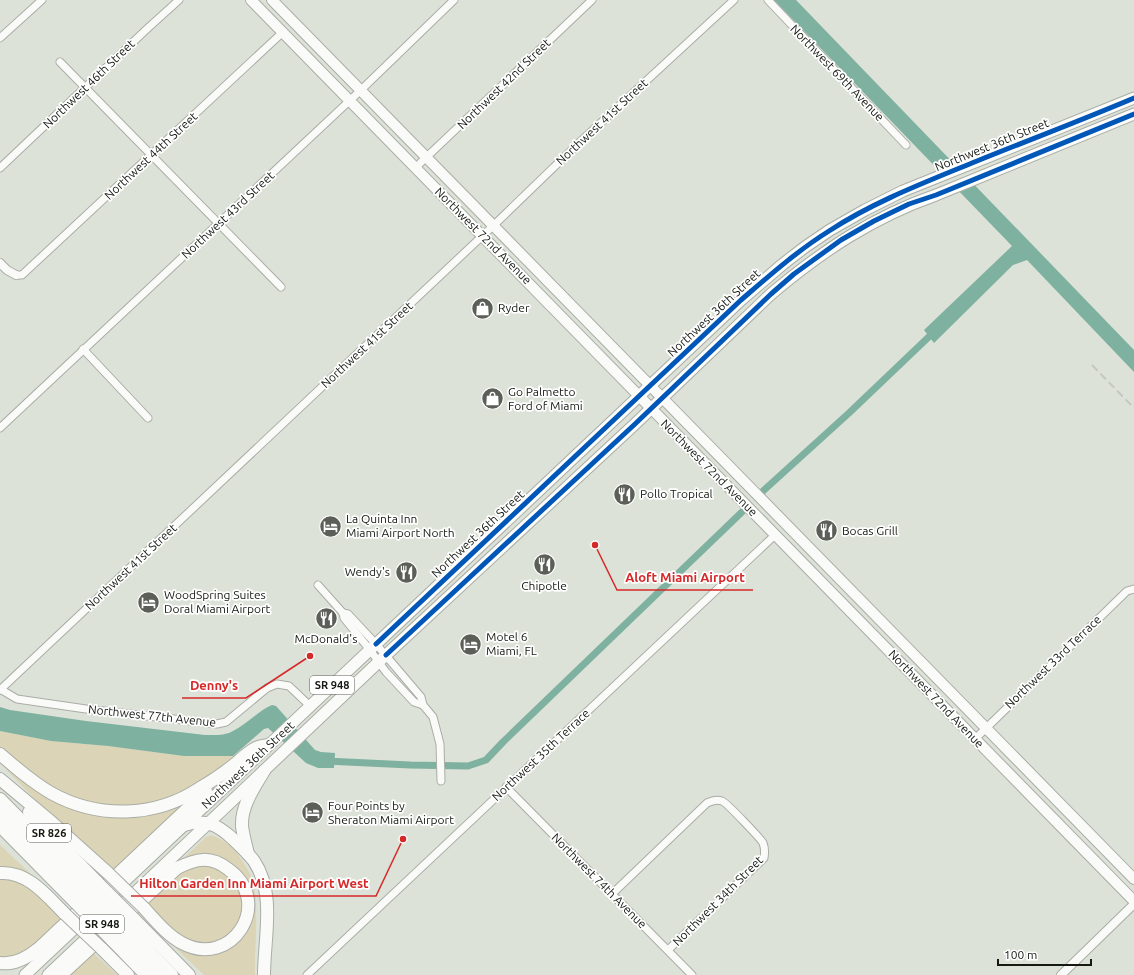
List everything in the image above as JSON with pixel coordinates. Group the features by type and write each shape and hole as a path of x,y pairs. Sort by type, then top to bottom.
{"highway":[{"path":"0,754 26,776 51,792 75,804 105,811 141,811 167,805 193,793 222,774 255,748 268,745"},
{"path":"248,854 243,833 243,813 249,796 264,771"},
{"path":"0,963 20,961 38,949 222,774"},
{"path":"0,779 49,820 108,874 144,908 171,935 181,943 194,948 216,948 226,944 234,938 242,930 246,921 248,913 246,891 242,881 234,873 215,861 206,859 187,863 172,872 61,975"},
{"name":"SR 826","path":"0,783 86,893 121,929 189,975"},
{"path":"0,799 86,893"},
{"path":"0,812 86,893"},
{"path":"184,825 198,822 209,823 220,828 248,854 259,870 264,886 267,904 264,975"},
{"name":"SR 826","path":"0,826 86,893 121,929 146,975"},
{"path":"0,873 14,874 27,879 128,975"},
{"path":"121,929 159,975"},
{"path":"121,929 172,975"}],"main road":[{"name":"Northwest 72nd Avenue","path":"251,0 1134,902"},
{"name":"Northwest 72nd Avenue","path":"272,0 1134,878"},
{"path":"283,32 287,21 286,13"},
{"name":"Northwest 36th Street","path":"25,975 741,300 783,264 830,230 903,191 1134,98"},
{"name":"Northwest 36th Street","path":"48,975 304,732 662,398 771,294 816,258 841,240 874,221 909,204 1134,114"},
{"path":"439,584 450,595"},
{"path":"881,642 891,631"},
{"path":"1004,768 1009,757 1008,749"}],"street":[{"path":"0,38 42,0"},
{"name":"Northwest 46th Street","path":"0,168 179,0"},
{"name":"Northwest 43rd Street","path":"0,428 361,90 454,0"},
{"name":"Northwest 42nd Street","path":"415,168 592,0"},
{"name":"Northwest 41st Street","path":"0,690 483,236 581,141 734,0"},
{"name":"Northwest 69th Avenue","path":"768,0 906,145"},
{"name":"Northwest 44th Street","path":"16,275 22,275 283,32"},
{"path":"60,62 282,287"},
{"path":"0,264 16,275"},
{"path":"83,349 148,418"},
{"name":"Northwest 35th Terrace","path":"307,975 775,535"},
{"path":"318,585 343,614 348,614 382,659 420,697 423,705 434,717 440,744 440,778"},
{"name":"Northwest 33rd Terrace","path":"975,739 1126,591 1134,589"},
{"name":"Northwest 77th Avenue","path":"0,690 17,699 86,709 217,724 226,722 267,688 277,684 289,686 310,706"},
{"name":"Northwest 74th Avenue","path":"506,787 692,975"},
{"name":"Northwest 34th Street","path":"612,894 707,803 714,800 723,801 763,841 766,851 764,858 668,950"},
{"path":"1061,975 1134,902"}],"shaded area":[{"path":"774,0 796,0 1134,350 1134,372 1027,260 1013,265 934,343 924,330 1012,246"},
{"path":"272,705 276,706 315,750 335,753 334,768 318,768 306,763 268,728 264,729 233,756 184,756 108,746 51,741 0,731 0,707 10,710 86,721 205,735 219,735 230,733"},
{"path":"0,731 51,741 108,746 184,756 233,756 204,779 172,797 145,805 114,806 83,801 49,787 34,777 0,749"},
{"path":"0,760 33,787 116,817 137,817 160,812 185,802 187,803 113,874 47,812 0,763"},
{"path":"210,835 219,838 230,846 242,860 250,874 253,884 256,909 255,975 204,975 168,941 190,952 202,954 250,922 253,912 253,899 246,879 239,871 231,864 212,855 201,854 183,859"},
{"path":"0,845 34,877 0,868"},
{"path":"205,865 220,869 227,873 237,886 244,903 240,921 235,928 221,939 203,943 187,940 174,932 145,904 180,872 190,867"},
{"path":"6,878 23,884 38,894 64,920 27,951 9,957 0,957 0,879"},
{"path":"92,952 117,975 67,975"}],"pier":[{"path":"953,160 976,184 956,191 934,168"}],"waterway":[{"path":"763,491 849,413 936,330"},
{"path":"326,761 468,766 486,760 743,511"}],"railway":[{"path":"1092,365 1134,408"}],"cycle path":[{"path":"376,644 741,300 806,247 846,220 864,210 920,184 1134,98"},
{"path":"386,655 635,424 771,294 794,274 841,240 874,221 909,204 936,195 1134,114"}],"place":[{"name":"Ryder","path":"482,308"},
{"name":"Go Palmetto Ford of Miami","path":"493,399"},
{"name":"Pollo Tropical","path":"625,494"},
{"name":"La Quinta Inn Miami Airport North","path":"331,526"},
{"name":"Bocas Grill","path":"826,531"},
{"name":"Aloft Miami Airport","path":"595,545"},
{"name":"Chipotle","path":"544,565"},
{"name":"Wendy's","path":"406,572"},
{"name":"WoodSpring Suites Doral Miami Airport","path":"148,602"},
{"name":"McDonald's","path":"326,618"},
{"name":"Motel 6 Miami, FL","path":"470,644"},
{"name":"Denny's","path":"310,656"},
{"name":"Four Points by Sheraton Miami Airport","path":"313,813"},
{"name":"Hilton Garden Inn Miami Airport West","path":"403,839"}]}
